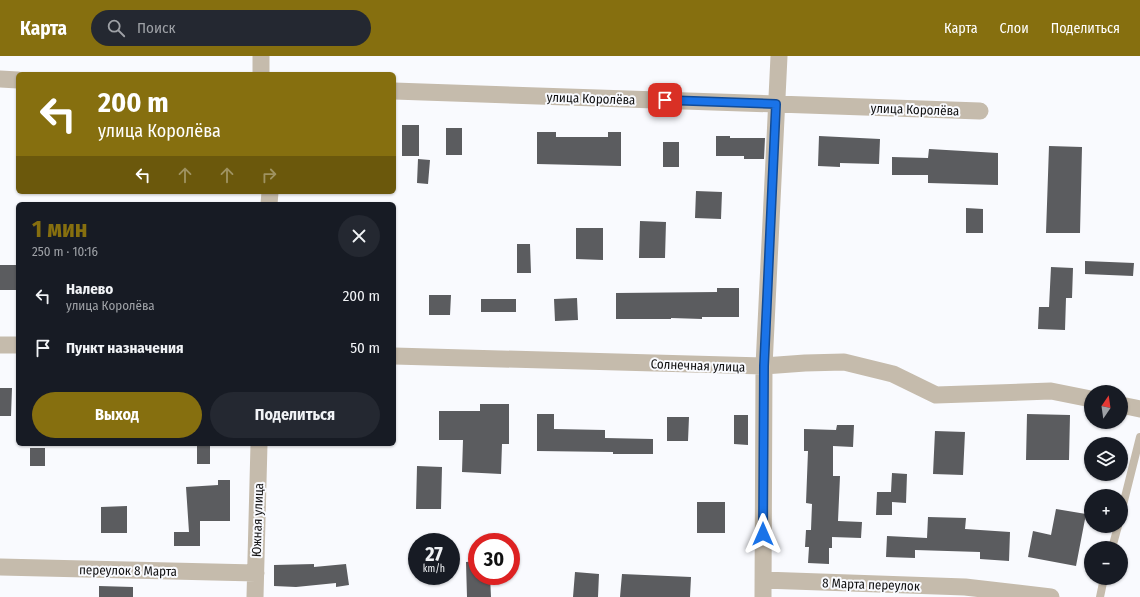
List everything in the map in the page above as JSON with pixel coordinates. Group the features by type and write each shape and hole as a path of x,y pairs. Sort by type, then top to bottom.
{"street":[{"path":"261,56 261,72"},
{"path":"762,597 764,366 779,56"},
{"path":"0,80 16,80"},
{"name":"улица Королёва","path":"396,91 980,111"},
{"path":"0,345 16,345"},
{"name":"Солнечная улица","path":"396,356 764,366 844,362 893,374 936,395 1051,391 1084,398"},
{"path":"1128,406 1140,409"},
{"name":"Южная улица","path":"255,597 259,446"},
{"name":"переулок 8 Марта","path":"0,567 256,573"},
{"name":"8 Марта переулок","path":"763,580 965,587 1051,597"}],"lane":[{"path":"1127,489 1140,437"},
{"path":"1100,597 1103,585"}],"building":[{"path":"402,125 419,125 419,156 402,156"},
{"path":"446,128 462,128 462,155 446,155"},
{"path":"537,132 556,132 556,137 608,137 608,132 621,132 621,166 537,164"},
{"path":"716,136 730,136 730,138 765,138 764,159 744,159 744,156 716,156"},
{"path":"819,136 880,139 879,164 840,163 840,167 818,166"},
{"path":"663,142 679,142 679,167 663,167"},
{"path":"1049,146 1082,147 1080,233 1046,233"},
{"path":"929,149 998,153 998,185 928,183 928,175 892,175 892,157 928,158"},
{"path":"418,159 430,160 428,184 417,183"},
{"path":"696,191 722,192 721,219 695,218"},
{"path":"966,208 983,209 983,233 966,233"},
{"path":"640,221 666,222 665,258 639,258"},
{"path":"576,228 603,228 603,260 576,259"},
{"path":"517,244 530,244 531,273 517,273"},
{"path":"1085,261 1134,263 1133,276 1085,274"},
{"path":"0,265 16,265 16,290 0,290"},
{"path":"1051,267 1073,268 1072,298 1066,298 1065,330 1038,329 1039,307 1049,307"},
{"path":"717,288 739,288 739,317 702,317 702,319 616,319 616,293 717,292"},
{"path":"429,295 451,295 450,315 429,315"},
{"path":"577,298 578,320 555,321 554,299"},
{"path":"481,299 516,299 516,312 481,312"},
{"path":"0,388 12,388 11,416 0,416"},
{"path":"480,404 509,404 509,444 502,444 501,474 462,472 463,440 439,440 439,411 480,411"},
{"path":"537,414 554,414 554,429 605,430 605,438 653,439 653,454 537,451"},
{"path":"1027,414 1070,415 1069,460 1026,460"},
{"path":"734,415 748,415 748,445 734,444"},
{"path":"667,417 689,417 688,441 667,441"},
{"path":"837,425 854,425 853,447 833,446 833,476 840,476 838,521 862,522 861,538 832,537 832,548 829,548 829,564 808,563 809,547 805,547 806,530 811,530 812,504 806,503 808,451 804,451 804,429 836,430"},
{"path":"935,431 965,432 963,475 933,474"},
{"path":"197,446 210,446 210,464 197,464"},
{"path":"30,448 45,448 45,466 30,466"},
{"path":"417,466 442,467 441,509 416,509"},
{"path":"892,473 907,474 906,503 892,502 892,515 876,515 877,492 891,492"},
{"path":"218,480 230,480 230,521 200,521 200,546 174,546 174,532 189,532 186,487 218,485"},
{"path":"697,502 725,502 725,533 697,533"},
{"path":"127,506 127,533 101,533 101,507"},
{"path":"1056,509 1084,514 1084,524 1076,566 1028,557 1033,531 1051,535"},
{"path":"928,517 966,518 965,529 1010,532 1009,561 980,559 980,552 915,550 915,558 886,557 887,536 927,538"},
{"path":"466,562 468,562 468,585 490,585 491,597 467,597"},
{"path":"314,564 314,567 346,564 349,585 336,587 336,583 296,587 274,586 274,565"},
{"path":"575,572 599,574 598,597 573,597"},
{"path":"622,574 691,577 690,597 620,597"},
{"path":"99,586 133,587 133,597 99,597"}],"route":[{"path":"665,100 776,104 764,366 763,534"}]}
